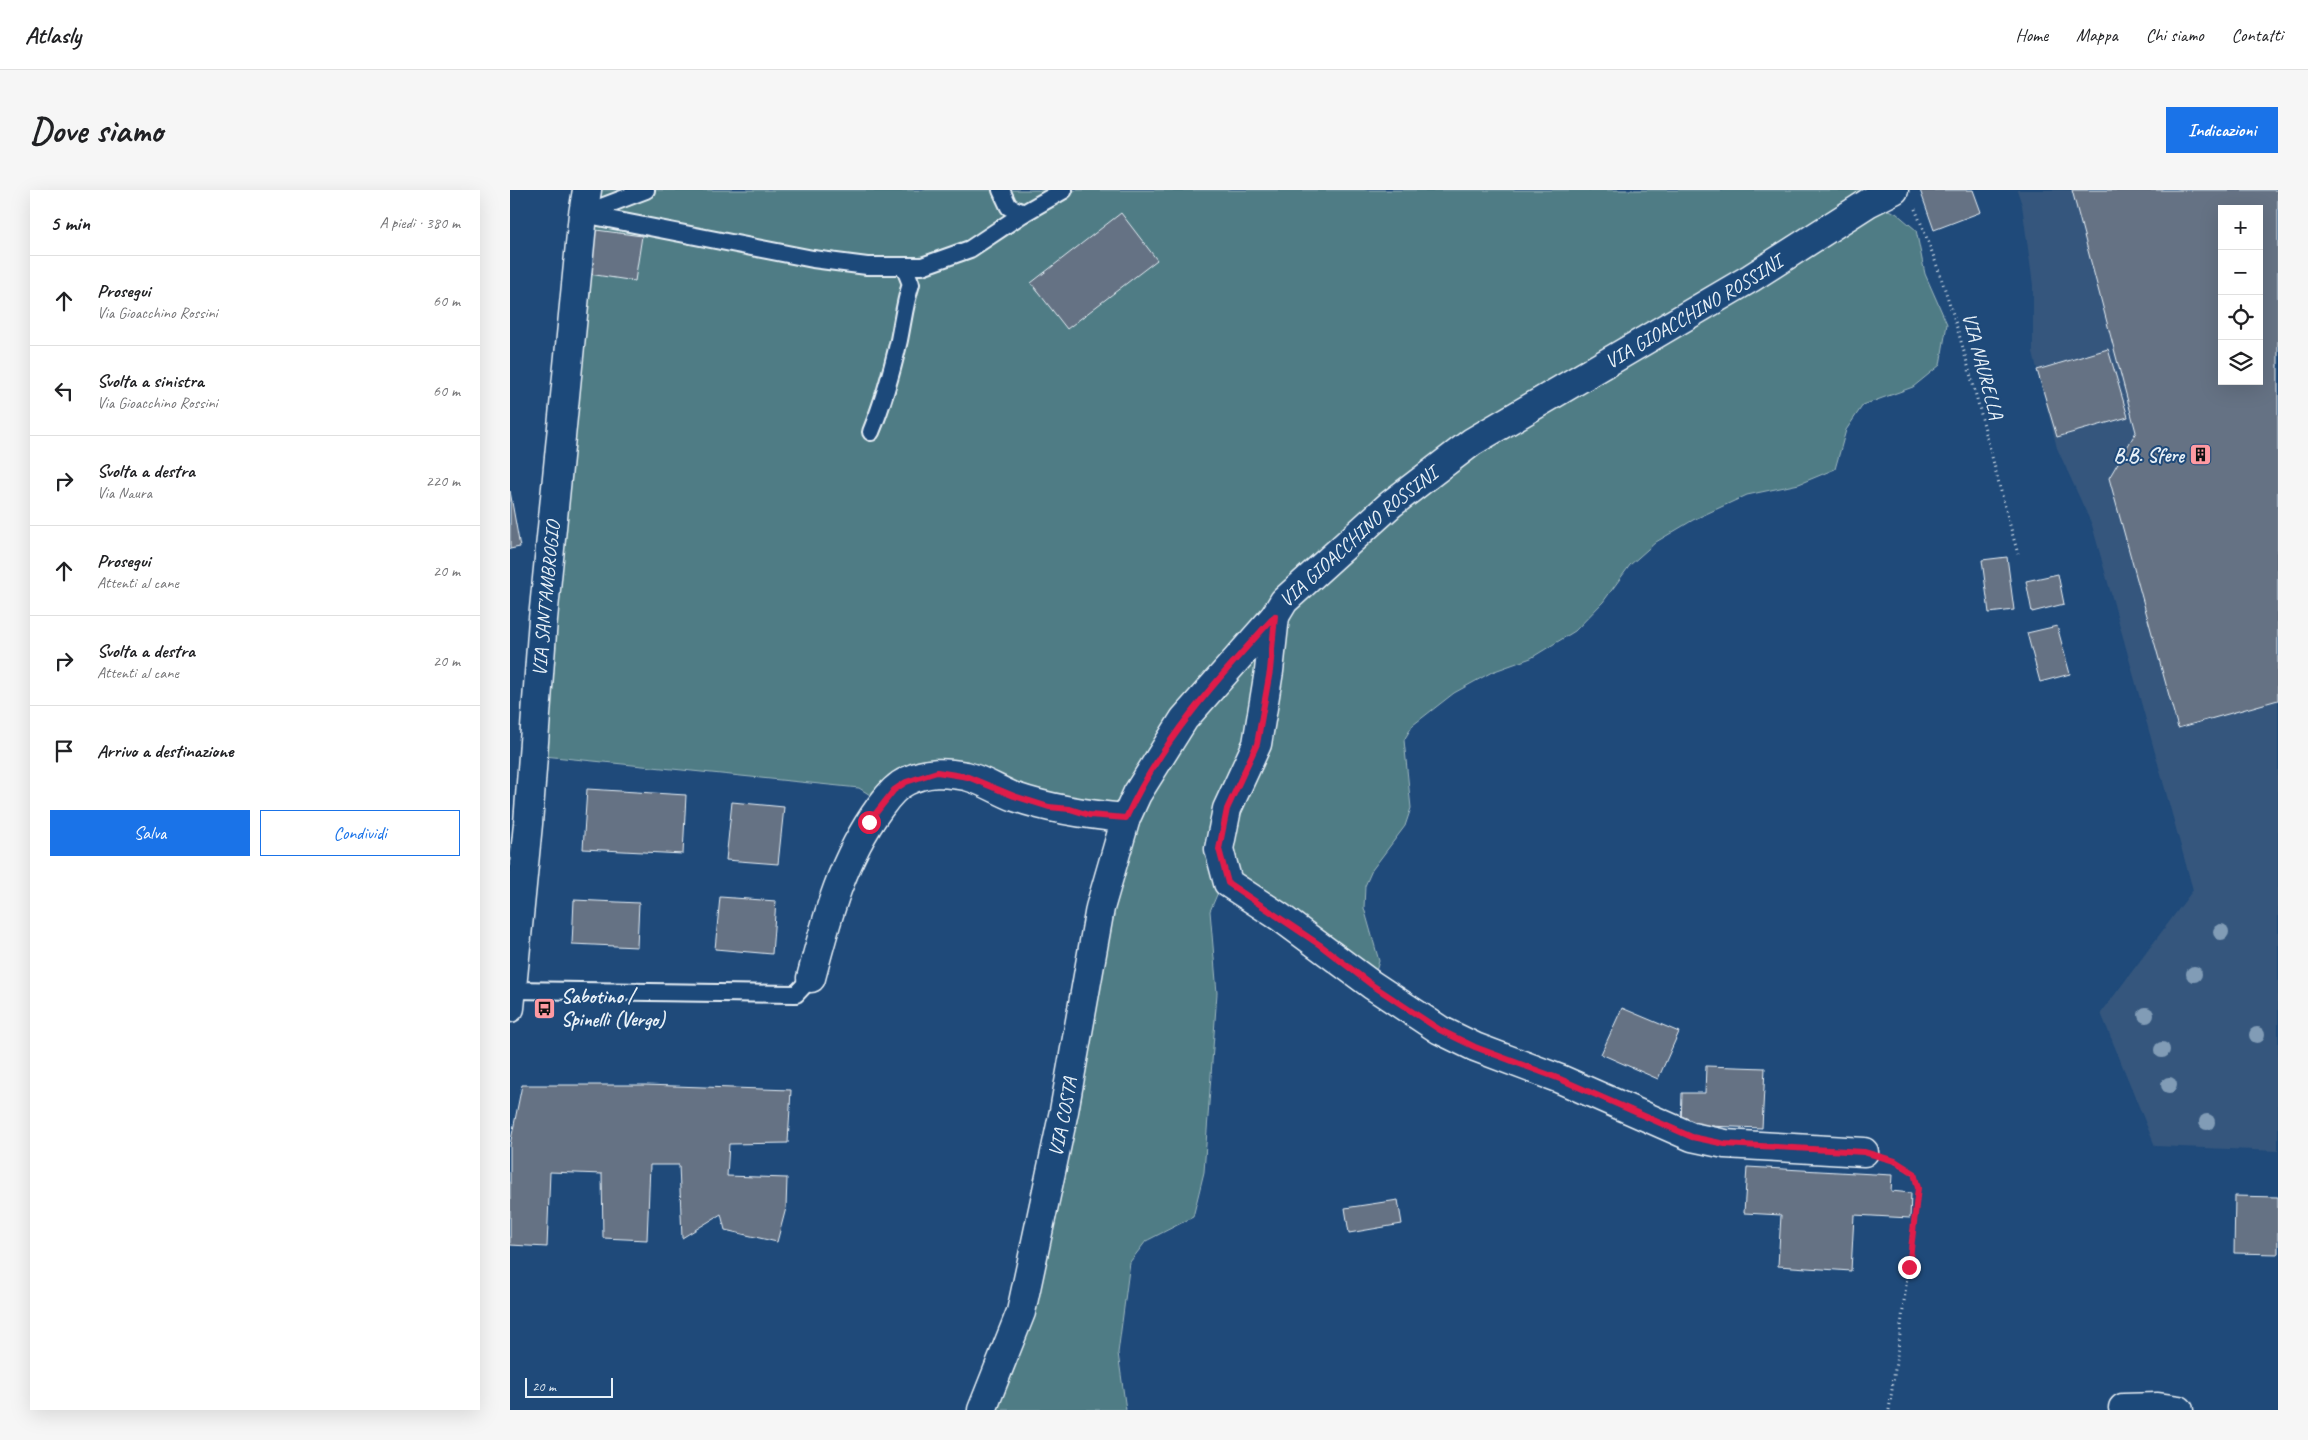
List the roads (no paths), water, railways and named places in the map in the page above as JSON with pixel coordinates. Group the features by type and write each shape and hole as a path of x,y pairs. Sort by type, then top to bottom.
{"street":[{"name":"VIA GIOACCHINO ROSSINI","path":"1126,818 1137,794 1184,719 1275,616 1284,601 1391,504 1472,442 1751,278 1868,203 1894,190"},
{"name":"VIA SANT'AMBROGIO","path":"511,999 528,824 543,619 585,202"},
{"path":"1275,616 1270,671 1257,744 1227,809 1219,849 1228,883 1280,916 1387,995 1440,1030 1475,1047 1560,1079 1692,1137 1725,1144 1864,1152"},
{"path":"810,978 839,880 869,822 894,790 906,782 937,772 968,777 1014,796 1049,807 1070,809 1089,815 1126,818"},
{"name":"VIA COSTA","path":"982,1410 1021,1312 1064,1111 1100,908 1126,818"},
{"path":"2123,1408 2158,1407 2179,1410"}],"lane":[{"path":"585,202 646,190"},
{"path":"1001,190 1009,207 1024,213"},
{"path":"585,202 813,259 866,266 922,266 970,248 1064,190"},
{"path":"871,432 881,408 899,340 904,306 911,284 904,266"},
{"path":"511,999 796,994 810,978"}],"place":[{"name":"B.B. Sfere","path":"2200,455"},
{"name":"Sabotino / Spinelli (Vergo)","path":"545,1008"}]}
